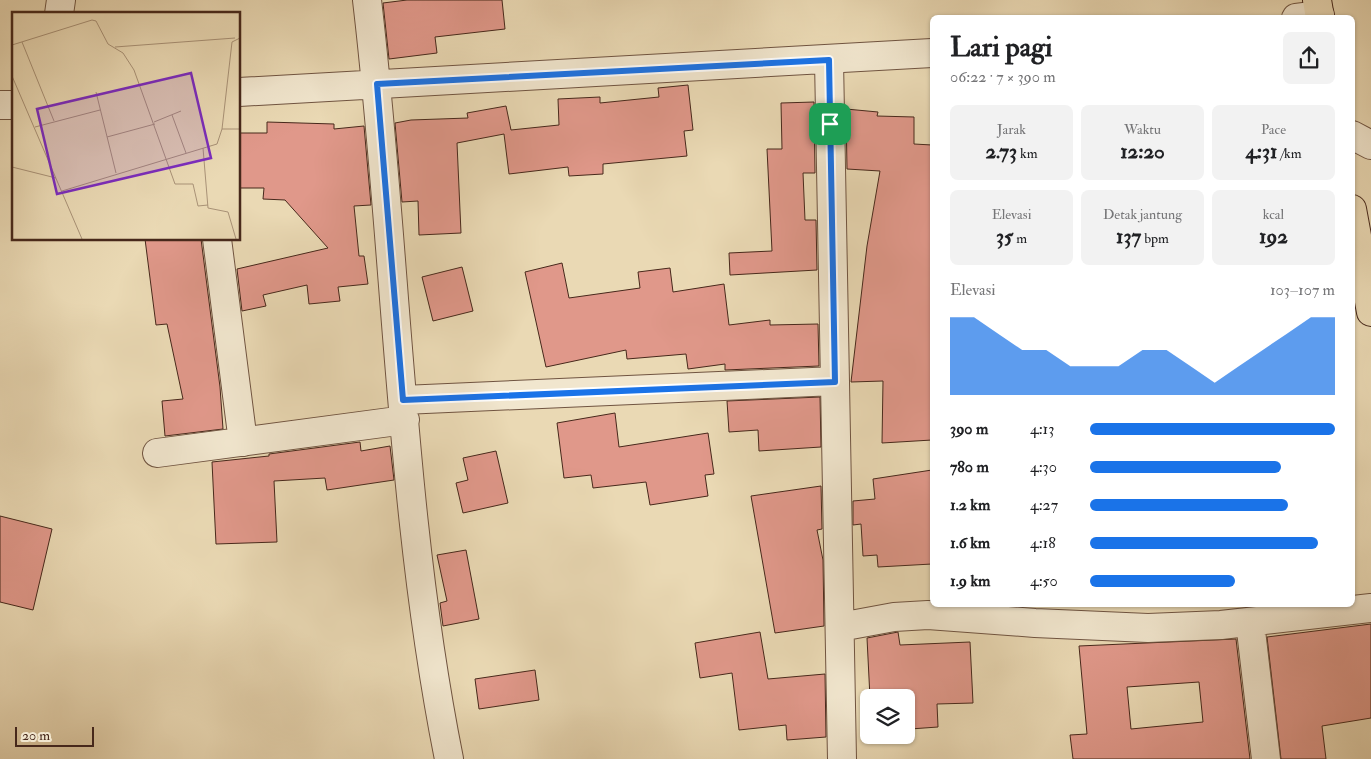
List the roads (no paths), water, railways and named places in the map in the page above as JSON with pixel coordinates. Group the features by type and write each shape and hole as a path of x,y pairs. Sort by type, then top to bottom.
{"highway":[{"path":"1355,226 1371,312"}],"street":[{"path":"367,0 377,84 404,410 419,562 436,694 449,759"},
{"path":"240,92 930,53"},
{"path":"829,60 842,759"},
{"path":"1355,137 1371,145"},
{"path":"217,240 243,442"},
{"path":"157,454 243,442 404,410 835,382"},
{"path":"840,627 894,616 928,615 1148,628 1250,622 1371,608"},
{"path":"1250,622 1266,759"}]}
